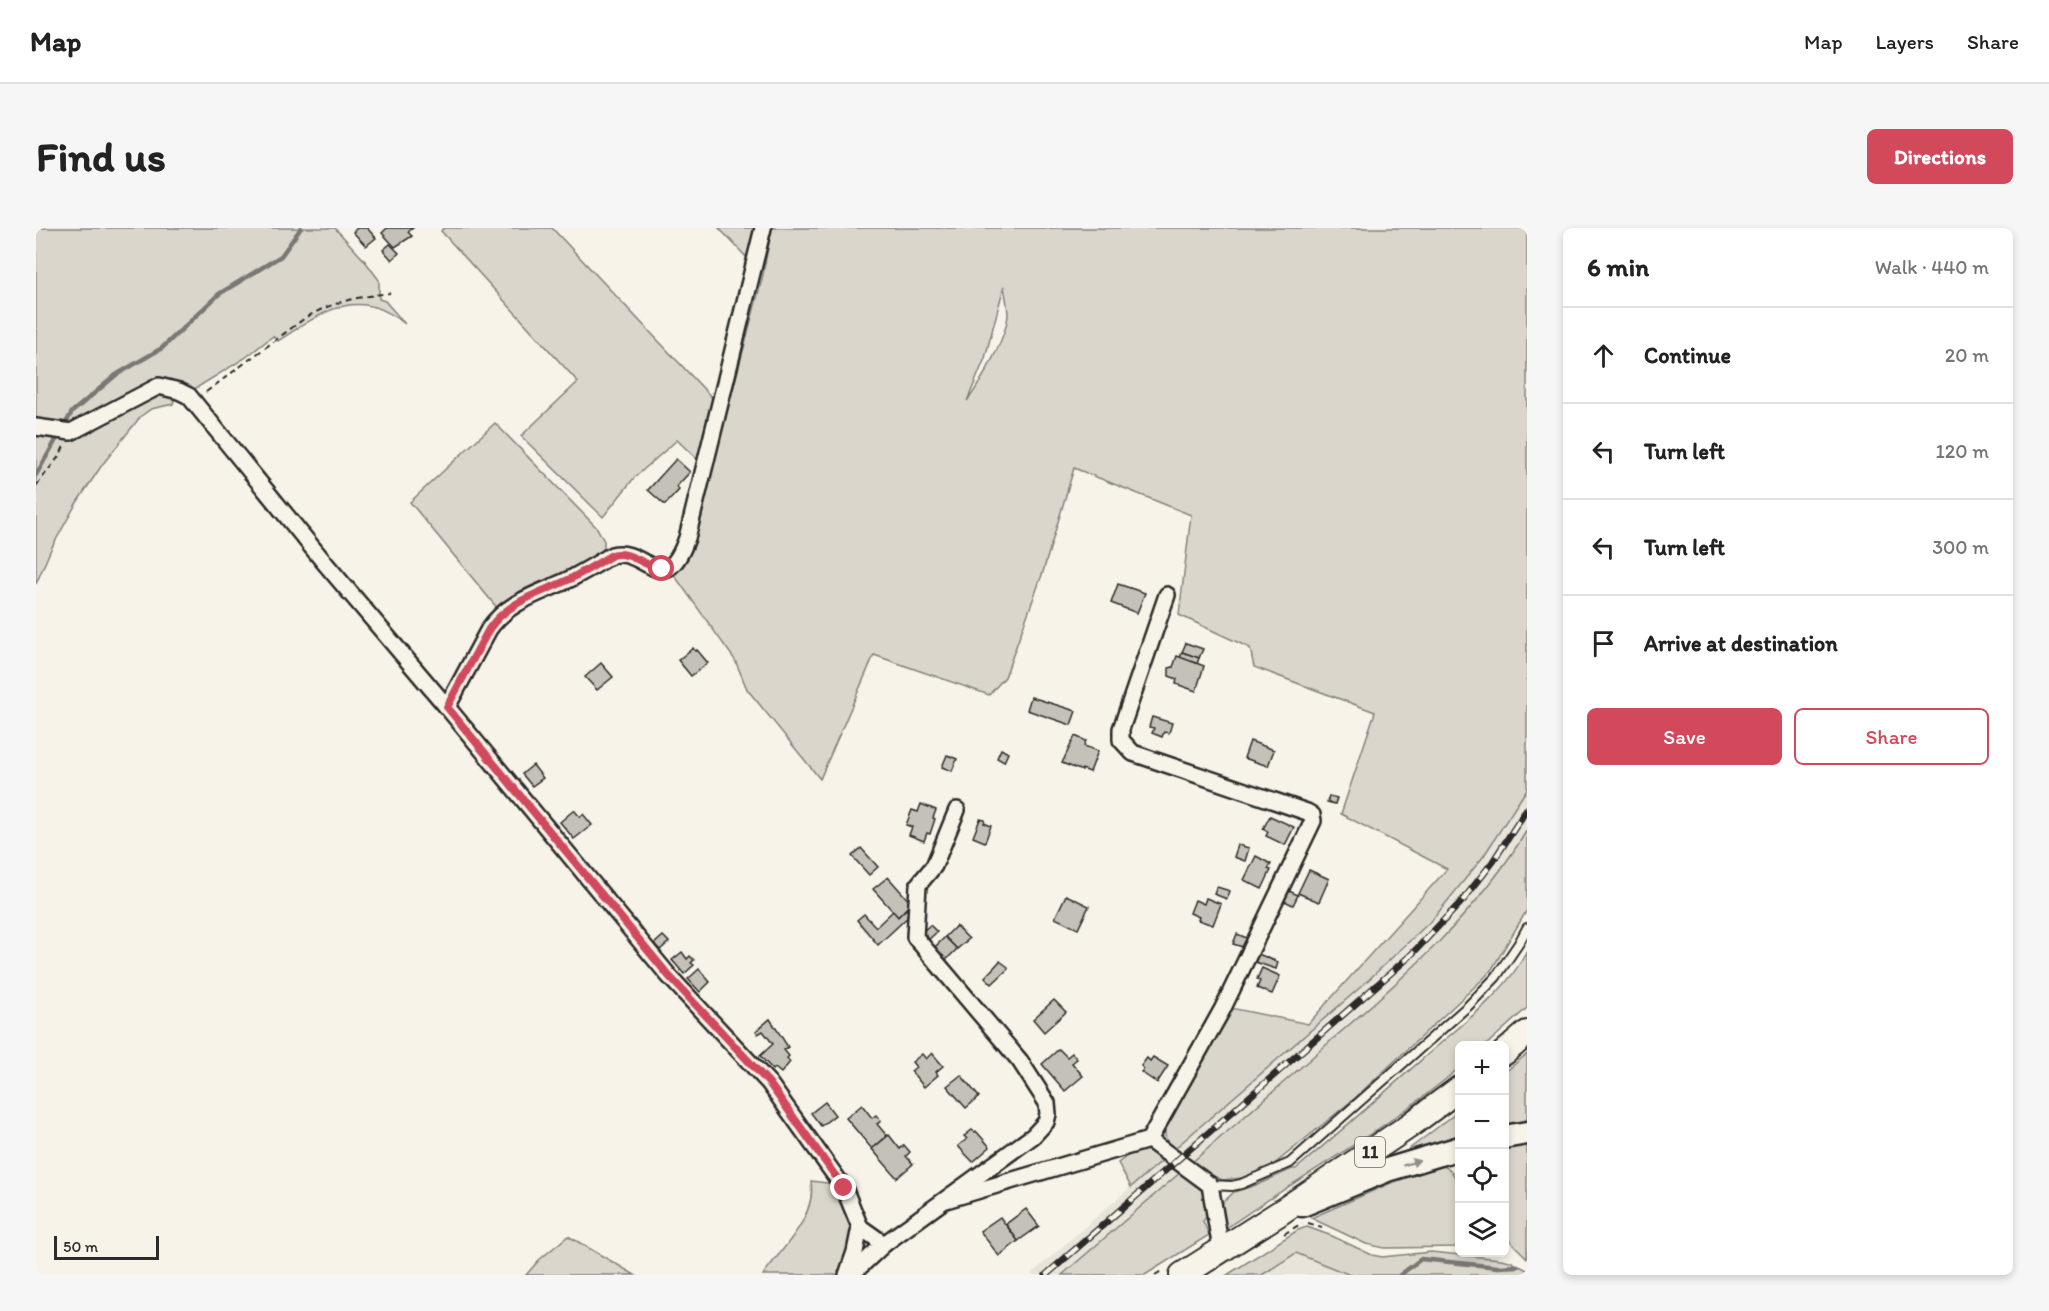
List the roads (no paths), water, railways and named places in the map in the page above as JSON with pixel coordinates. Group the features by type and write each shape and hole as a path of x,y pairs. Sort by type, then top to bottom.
{"main road":[{"path":"1509,1049 1527,1033"},
{"name":"11","path":"1182,1275 1221,1249 1281,1224 1455,1092"},
{"path":"1509,1136 1527,1133"},
{"path":"1281,1224 1387,1170 1457,1149"}],"street":[{"path":"447,707 489,629 495,620 512,605 573,578 619,553 653,568 670,567 677,560 687,538 764,228"},
{"path":"44,428 70,432 159,386 179,391 194,400 324,562 669,976 769,1083 844,1188 860,1227 884,1244"},
{"path":"945,1200 1149,1140 1222,1010 1313,821 1312,815 1307,812 1133,753 1121,740 1121,729 1167,595"},
{"path":"849,1275 884,1244 1034,1136 1046,1122 1048,1114 1047,1103 1020,1061 915,938 918,885 934,866 957,810"},
{"path":"1149,1140 1210,1185 1221,1249"},
{"path":"849,1275 860,1227"}],"lane":[{"path":"1210,1185 1241,1184 1290,1163 1468,1006 1496,977 1527,928"}],"waterway":[{"path":"36,475 72,412 116,375 162,348 219,294 281,256 301,228"},
{"path":"1400,1275 1421,1259 1498,1267 1518,1266"}],"railway":[{"path":"1046,1275 1410,956 1464,899 1492,863 1527,809"}]}
